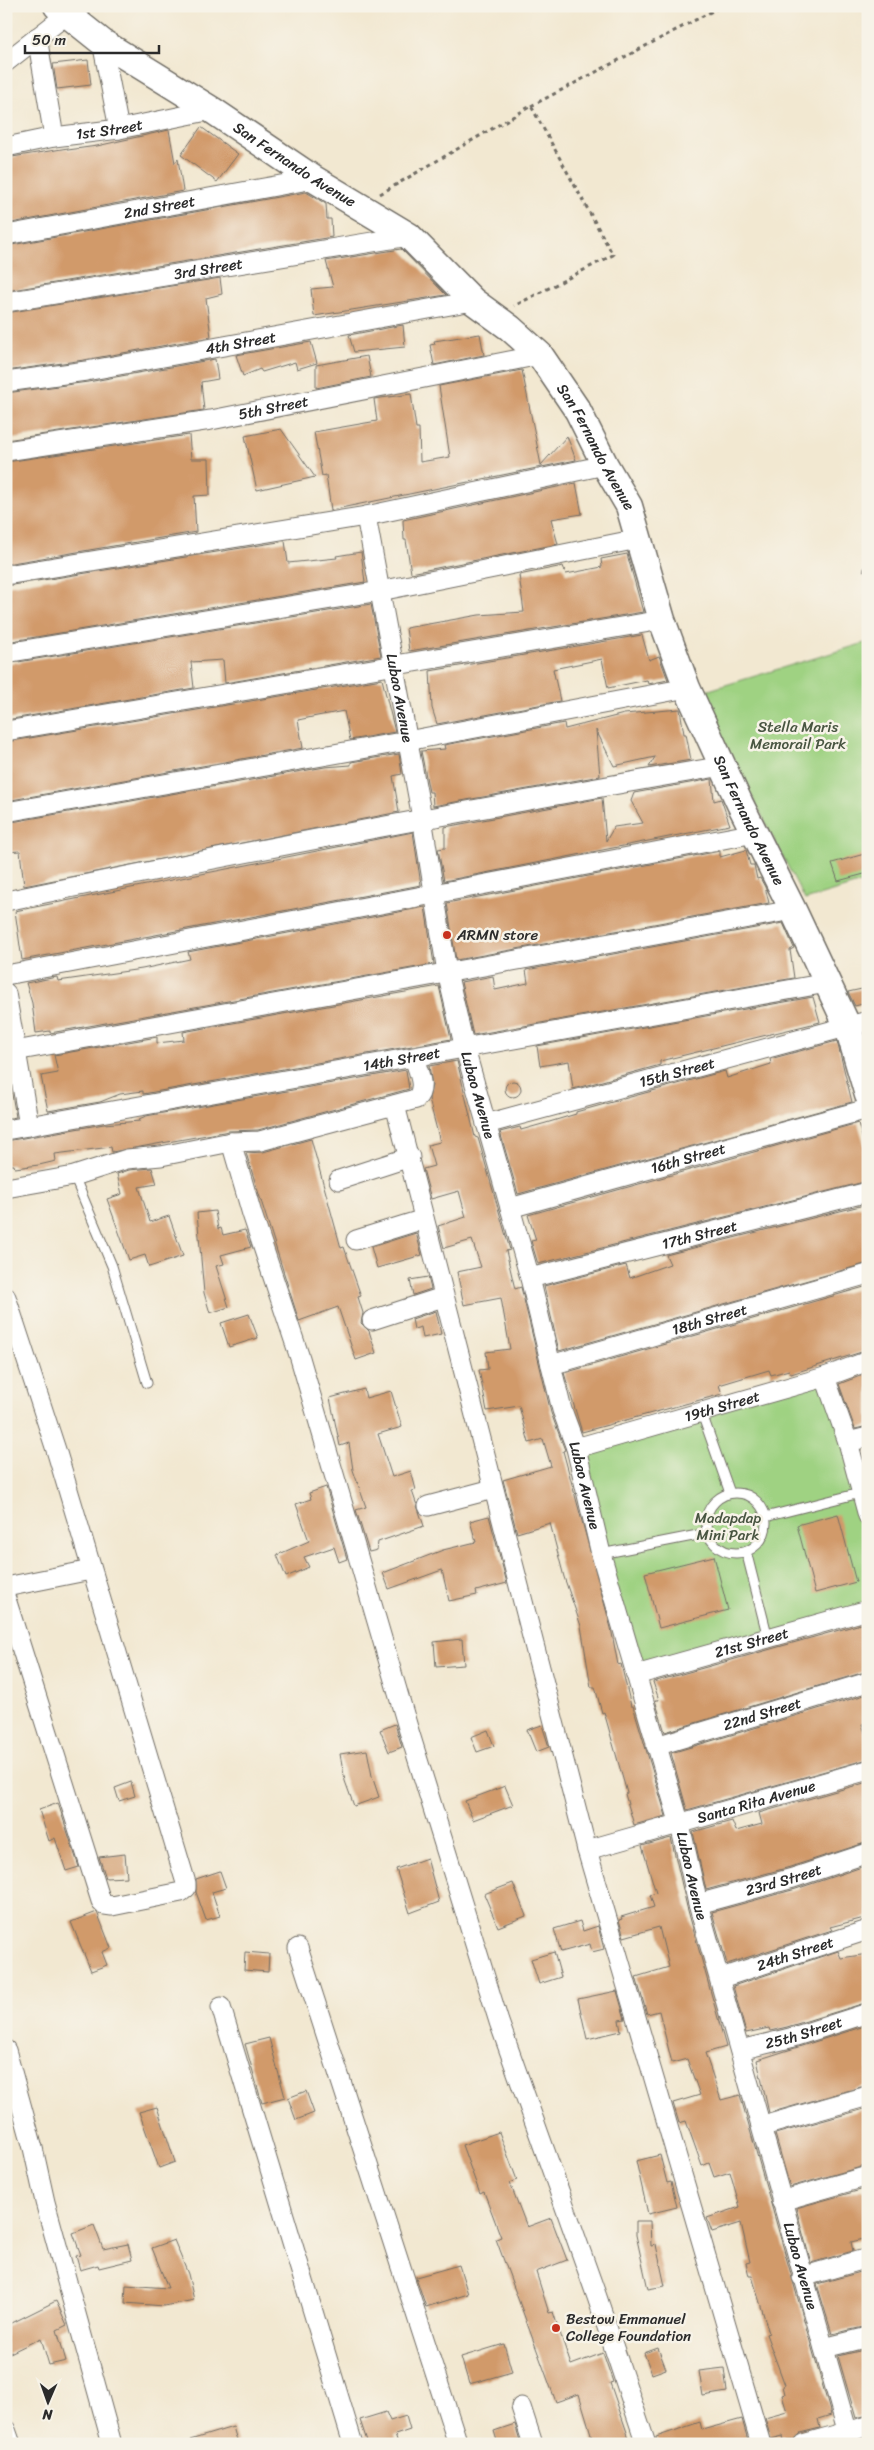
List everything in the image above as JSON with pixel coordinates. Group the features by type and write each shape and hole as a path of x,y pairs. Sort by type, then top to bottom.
{"main road":[{"name":"San Fernando Avenue","path":"62,11 102,42 212,110 314,179 409,236 483,309 510,328 540,356 578,411 605,465 629,506 662,620 687,688 827,983 858,1024 868,1095"}],"street":[{"path":"6,62 37,37 62,11"},
{"path":"37,37 54,137"},
{"path":"102,42 119,128"},
{"name":"1st Street","path":"6,147 212,110"},
{"name":"2nd Street","path":"6,235 314,179"},
{"name":"3rd Street","path":"6,302 409,236"},
{"name":"4th Street","path":"6,382 483,309"},
{"name":"5th Street","path":"6,451 211,420 540,356"},
{"path":"6,575 366,516 605,465"},
{"name":"Lubao Avenue","path":"366,516 422,818 448,972 465,1049 530,1278 562,1410 576,1448 602,1554 680,1825 698,1904 721,1978 802,2277 849,2438"},
{"path":"6,652 380,592 638,539"},
{"path":"6,731 662,620"},
{"path":"6,812 407,741 687,688"},
{"path":"6,901 222,856 422,818 723,766"},
{"path":"6,975 755,833"},
{"path":"15,1051 793,910"},
{"name":"14th Street","path":"6,1130 827,983"},
{"path":"6,993 29,1126"},
{"name":"15th Street","path":"486,1124 858,1024"},
{"path":"6,1188 74,1176 127,1159 161,1156 231,1142 260,1142 416,1099 421,1094 422,1088 414,1058"},
{"path":"395,1105 410,1157 443,1296 587,1850 761,2444"},
{"name":"16th Street","path":"510,1208 655,1168 705,1152 868,1110"},
{"path":"231,1142 252,1214 300,1358 409,1730 499,2022 597,2298 646,2444"},
{"path":"339,1180 410,1157"},
{"name":"17th Street","path":"530,1278 868,1192"},
{"path":"356,1240 424,1219"},
{"name":"18th Street","path":"551,1365 868,1274"},
{"path":"372,1320 443,1296"},
{"path":"6,1297 57,1454 186,1883 186,1888 181,1892 112,1906 105,1905 101,1901 6,1599"},
{"name":"19th Street","path":"576,1448 825,1377 868,1361"},
{"path":"825,1377 848,1442 860,1493 868,1516"},
{"path":"848,1442 868,1436"},
{"path":"428,1506 493,1488"},
{"path":"6,1587 91,1570"},
{"name":"21st Street","path":"636,1675 868,1610"},
{"name":"22nd Street","path":"656,1746 868,1682"},
{"name":"Santa Rita Avenue","path":"587,1850 868,1770"},
{"name":"23rd Street","path":"698,1904 793,1878 868,1853"},
{"name":"24th Street","path":"721,1978 868,1930"},
{"path":"298,1948 458,2444"},
{"path":"220,2007 353,2444"},
{"name":"25th Street","path":"740,2050 790,2038 868,2013"},
{"path":"6,2050 34,2148 45,2202 112,2444"},
{"path":"762,2126 868,2096"},
{"path":"781,2201 868,2176"},
{"path":"802,2277 868,2258"},
{"path":"824,2348 868,2337"},
{"path":"521,2407 534,2444"},
{"path":"803,2444 849,2438 868,2426"},
{"path":"6,2430 11,2444"}],"lane":[{"path":"74,1176 112,1266 147,1383"},
{"path":"701,1411 730,1493"},
{"path":"730,1493 745,1494 759,1503 765,1517 765,1530 760,1541 746,1551 733,1553 719,1548 708,1533 707,1521 710,1509 716,1500 730,1493"},
{"path":"765,1517 860,1493"},
{"path":"602,1554 708,1533"},
{"path":"746,1551 768,1638"}],"path":[{"path":"360,205 531,106 722,6"},
{"path":"483,309 613,255 531,106"},
{"path":"868,560 864,572 868,574"}],"green space":[{"name":"Stella Maris Memorail Park","path":"868,642 868,881 805,900 699,693"},
{"name":"Madapdap Mini Park","path":"825,1377 868,1513 868,1610 636,1675 576,1448"}],"building":[{"path":"88,60 91,85 57,89 53,64"},
{"path":"201,127 238,154 217,182 181,155"},
{"path":"169,130 175,163 178,159 183,191 6,224 6,158 68,148 68,150 97,146"},
{"path":"306,192 326,204 327,219 331,219 332,237 6,291 6,246"},
{"path":"401,249 446,295 314,316 311,289 333,287 326,261"},
{"path":"220,278 222,294 206,298 211,337 84,360 6,371 6,313"},
{"path":"403,325 405,347 354,352 349,335"},
{"path":"480,334 484,355 434,365 430,345 435,344 434,341"},
{"path":"311,342 317,363 297,369 295,362 262,372 260,369 243,376 236,355"},
{"path":"367,356 371,377 316,388 316,365"},
{"path":"215,359 218,379 201,382 204,410 6,440 6,393 88,382"},
{"path":"522,370 541,465 567,436 576,460 331,510 326,475 322,476 314,432 377,421 374,399 411,394 416,428 419,428 420,462 450,457 439,386"},
{"path":"281,429 315,477 257,490 245,436"},
{"path":"189,435 191,459 209,459 210,495 194,496 196,532 6,564 6,462"},
{"path":"576,483 582,514 551,519 558,544 411,573 406,540 404,540 403,520"},
{"path":"285,541 288,563 337,558 336,556 361,552 365,582 6,642 6,586"},
{"path":"627,554 643,612 409,651 406,628 479,615 524,612 519,575 563,566 566,574 602,567 601,559"},
{"path":"371,604 381,656 225,683 223,660 191,662 194,688 6,720 6,664"},
{"path":"642,635 649,660 659,656 668,680 648,684 647,680 608,688 602,659 553,669 560,701 437,724 432,708 430,671"},
{"path":"382,679 395,732 350,740 344,711 298,720 303,748 6,801 6,742"},
{"path":"680,709 691,760 649,767 655,757 614,766 596,730 600,776 433,806 432,792 429,792 421,751 445,749 444,745 564,723 565,729 624,714"},
{"path":"399,754 402,774 393,776 399,812 24,886 20,851 6,852 6,823 325,767 351,765 351,762"},
{"path":"712,779 714,801 721,799 730,825 444,881 438,849 445,848 445,827 602,798 606,841 614,827 643,823 631,801 634,793"},
{"path":"413,832 421,885 22,960 15,911"},
{"path":"746,850 750,865 754,865 757,879 760,878 765,887 769,903 456,960 447,903 720,851 720,857"},
{"path":"868,853 868,873 838,881 832,863"},
{"path":"425,907 434,964 50,1033 50,1031 36,1033 32,1003 26,983 57,977 58,981 142,969 190,959 188,952"},
{"path":"783,923 794,948 790,950 794,978 473,1035 461,982 493,976 495,990 528,983 526,970"},
{"path":"439,986 451,1039 143,1094 143,1091 120,1094 100,1102 48,1111 41,1076 58,1073 54,1055 157,1037 157,1043 184,1040 183,1032"},
{"path":"862,989 866,1003 855,1006 848,992"},
{"path":"813,997 820,1022 660,1061 660,1065 573,1089 569,1061 540,1066 537,1046"},
{"path":"837,1041 852,1102 518,1194 500,1132 520,1127 521,1130 576,1114 576,1112 725,1071 727,1078 771,1064 770,1059"},
{"path":"457,1061 475,1137 478,1138 510,1250 506,1251 515,1289 521,1287 551,1413 565,1450 563,1451 611,1628 618,1665 621,1664 631,1706 633,1706 666,1816 634,1825 604,1712 602,1713 595,1687 591,1687 581,1626 564,1577 550,1523 517,1533 503,1480 551,1466 543,1439 529,1443 519,1406 487,1411 479,1370 488,1369 486,1352 510,1349 501,1298 464,1305 457,1272 481,1267 472,1240 444,1248 438,1226 466,1217 459,1191 431,1199 423,1169 434,1166 428,1145 440,1142 429,1099 432,1085 429,1066"},
{"path":"406,1070 409,1089 258,1130 229,1131 112,1152 111,1147 55,1154 56,1161 39,1165 15,1168 14,1165 6,1165 6,1141 104,1124 140,1121 139,1119 146,1116"},
{"path":"513,1081 519,1083 521,1089 519,1095 513,1097 507,1095 505,1089 507,1083"},
{"path":"11,1089 16,1117 6,1119 6,1090"},
{"path":"858,1123 868,1157 868,1181 538,1264 531,1241 536,1240 528,1215"},
{"path":"311,1139 341,1248 344,1247 361,1296 358,1297 363,1313 361,1323 369,1331 376,1353 356,1360 338,1307 299,1321 246,1153 263,1152"},
{"path":"152,1168 157,1184 139,1187 150,1222 169,1216 183,1256 149,1267 145,1255 129,1260 107,1199 122,1194 117,1174 129,1170"},
{"path":"868,1204 868,1263 559,1351 544,1286 626,1265 630,1278 670,1264 666,1255"},
{"path":"215,1211 218,1229 221,1228 223,1235 245,1230 251,1247 221,1255 224,1264 216,1266 229,1307 210,1313 204,1293 197,1213"},
{"path":"416,1233 422,1255 377,1268 371,1247"},
{"path":"428,1277 431,1289 413,1295 410,1280"},
{"path":"868,1286 868,1350 791,1374 789,1370 771,1375 769,1370 719,1385 722,1394 582,1432 564,1373"},
{"path":"436,1311 441,1334 423,1338 421,1327 414,1329 412,1319"},
{"path":"249,1314 258,1338 229,1347 221,1323"},
{"path":"868,1373 868,1426 855,1429 839,1384"},
{"path":"364,1389 366,1398 391,1391 402,1427 378,1434 392,1477 411,1471 416,1490 412,1491 424,1526 378,1542 377,1550 369,1552 356,1510 366,1507 353,1470 349,1443 340,1446 330,1398"},
{"path":"326,1487 347,1559 339,1562 334,1547 304,1557 309,1567 286,1577 277,1555 309,1541 296,1504 311,1499 309,1493"},
{"path":"838,1514 856,1582 815,1593 797,1525"},
{"path":"489,1516 507,1583 476,1591 477,1595 449,1601 442,1570 389,1589 383,1573 443,1550 476,1542 470,1521"},
{"path":"714,1556 728,1610 659,1628 645,1573"},
{"path":"868,1622 868,1671 665,1732 655,1700 659,1700 653,1682"},
{"path":"462,1639 464,1665 436,1667 434,1642"},
{"path":"868,1694 868,1723 862,1724 868,1742 868,1759 687,1810 671,1753"},
{"path":"395,1724 402,1747 389,1752 380,1730"},
{"path":"542,1725 549,1747 536,1752 527,1730"},
{"path":"488,1730 494,1746 477,1752 471,1737"},
{"path":"367,1750 372,1776 379,1797 354,1806 345,1781 340,1754"},
{"path":"131,1782 135,1796 119,1801 115,1788"},
{"path":"868,1782 868,1842 790,1867 706,1890 693,1832 732,1821 736,1831 762,1824 759,1813"},
{"path":"505,1786 513,1805 473,1820 465,1801"},
{"path":"58,1803 79,1867 66,1871 55,1838 49,1841 39,1810"},
{"path":"671,1838 687,1907 726,2047 705,2053 721,2100 740,2095 831,2415 818,2419 820,2428 800,2433 793,2440 784,2442 783,2436 771,2439 765,2418 787,2412 782,2395 785,2394 783,2386 785,2385 766,2334 769,2333 752,2276 749,2276 746,2263 750,2262 741,2223 712,2232 707,2218 740,2207 730,2172 714,2177 709,2163 702,2166 686,2121 679,2123 673,2103 700,2095 687,2059 672,2063 659,2011 647,2014 636,1977 669,1967 659,1927 624,1937 619,1920 622,1919 621,1917 654,1907 650,1895 656,1893 642,1846"},
{"path":"125,1854 127,1877 106,1878 99,1857"},
{"path":"427,1858 439,1902 410,1913 396,1869"},
{"path":"868,1865 868,1917 830,1927 832,1930 727,1964 712,1912 796,1889"},
{"path":"220,1871 226,1888 212,1892 220,1916 206,1920 196,1892 196,1879"},
{"path":"513,1883 526,1916 498,1927 484,1894"},
{"path":"97,1912 111,1948 102,1952 107,1965 91,1971 71,1922"},
{"path":"580,1921 583,1931 598,1926 604,1949 592,1952 590,1944 561,1952 554,1929"},
{"path":"838,1951 841,1958 868,1954 868,2002 787,2027 770,2031 769,2028 746,2033 733,1986"},
{"path":"245,1952 269,1954 268,1972 244,1970"},
{"path":"554,1952 561,1977 539,1984 531,1959"},
{"path":"617,1991 625,2019 619,2020 621,2031 587,2039 578,1999"},
{"path":"868,2025 868,2085 769,2113 757,2060"},
{"path":"269,2038 285,2097 262,2103 245,2044"},
{"path":"306,2091 314,2113 296,2120 288,2098"},
{"path":"157,2107 175,2162 159,2168 139,2112"},
{"path":"868,2108 868,2165 790,2187 775,2134"},
{"path":"499,2132 517,2180 510,2183 527,2227 551,2218 567,2260 536,2272 549,2313 553,2312 571,2365 603,2353 613,2382 610,2383 631,2444 594,2444 579,2394 556,2402 496,2239 501,2237 484,2192 480,2194 462,2145"},
{"path":"660,2155 667,2183 671,2182 677,2207 648,2214 636,2161"},
{"path":"868,2188 868,2238 851,2242 853,2251 811,2263 796,2208"},
{"path":"636,2221 650,2221 651,2246 656,2245 665,2286 648,2289 636,2235"},
{"path":"94,2225 103,2249 128,2244 132,2260 99,2268 98,2265 80,2270 76,2256 81,2255 73,2233"},
{"path":"174,2240 188,2274 194,2300 164,2306 125,2303 126,2285 168,2288 152,2248"},
{"path":"459,2265 468,2294 426,2307 416,2277"},
{"path":"868,2270 868,2326 832,2334 817,2284"},
{"path":"56,2301 67,2325 57,2330 66,2361 49,2365 41,2338 6,2355 6,2326"},
{"path":"504,2344 512,2372 469,2384 461,2357"},
{"path":"658,2348 666,2369 652,2374 644,2353"},
{"path":"868,2349 868,2415 856,2418 838,2356"},
{"path":"724,2368 727,2392 703,2396 699,2371"},
{"path":"386,2412 390,2421 406,2416 410,2430 395,2435 398,2444 368,2444 360,2420"},
{"path":"742,2419 749,2444 657,2444 656,2437 700,2422 702,2430"},
{"path":"515,2424 521,2444 498,2444 494,2431"},
{"path":"233,2427 238,2444 191,2444 190,2440"}],"place":[{"name":"ARMN store","path":"447,935"},
{"name":"Bestow Emmanuel College Foundation","path":"556,2328"}]}
